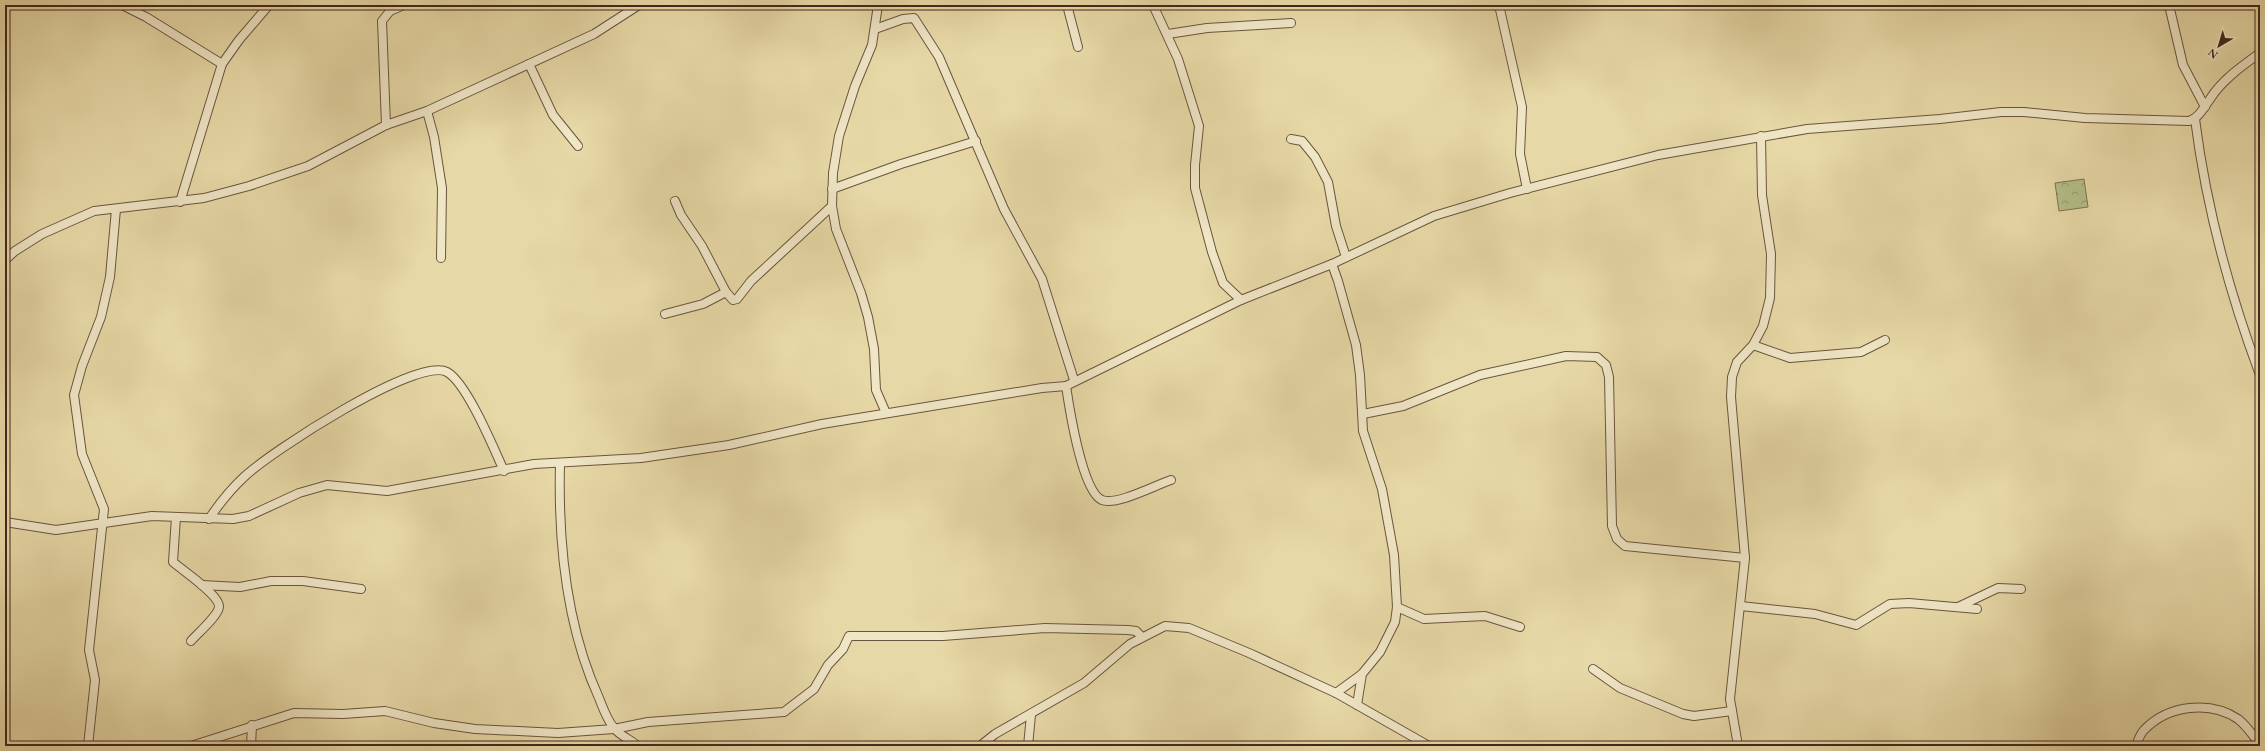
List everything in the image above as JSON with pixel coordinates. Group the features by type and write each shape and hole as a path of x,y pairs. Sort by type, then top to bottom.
{"street":[{"path":"122,5 146,17 222,64"},
{"path":"180,202 222,64 238,40 269,5"},
{"path":"386,125 382,21 390,11 404,5"},
{"path":"5,260 14,251 42,234 94,211 180,202 249,186 308,166 386,125 427,111 594,34 640,5"},
{"path":"878,5 872,45 855,86 839,136 832,189 832,206 838,235 861,293 868,317 874,349 876,390 886,413"},
{"path":"1067,5 1078,47"},
{"path":"1153,5 1168,34 1186,80 1200,126 1195,165 1195,188 1202,217 1223,283 1241,300"},
{"path":"1499,5 1522,107 1520,154 1527,189"},
{"path":"2169,5 2183,65 2205,107"},
{"path":"875,29 903,19 914,18 940,57 1004,210 1042,278 1074,380"},
{"path":"1168,34 1207,28 1291,23"},
{"path":"5,522 56,530 152,516 233,519 249,516 299,493 327,485 387,491 504,471 534,464 560,464 641,458 729,445 822,424 886,413 1042,388 1066,386 1074,380 1241,300 1332,264 1434,216 1527,189 1658,155 1807,128 1940,119 2001,112 2024,112 2085,118 2189,121 2195,119 2216,90 2236,71 2260,53"},
{"path":"529,64 553,115 578,146"},
{"path":"427,111 434,137 442,188 441,258"},
{"path":"2195,119 2200,162 2227,277 2260,375"},
{"path":"1738,746 1730,699 1745,558 1732,384 1737,362 1753,345 1767,313 1771,278 1771,254 1762,195 1761,136"},
{"path":"1291,139 1302,141 1315,157 1328,182 1336,226 1346,257"},
{"path":"832,189 901,164 976,141"},
{"path":"675,202 681,215 702,246 726,292 731,298 737,299 751,281 832,206"},
{"path":"88,746 95,680 89,650 104,509 82,454 74,395 76,382 102,317 110,277 116,209"},
{"path":"1332,264 1356,345 1363,414 1363,432 1382,489 1392,542 1396,606 1395,622 1380,652 1362,674 1336,693"},
{"path":"665,314 703,304 726,292"},
{"path":"1753,345 1790,358 1862,352 1885,340"},
{"path":"1363,414 1403,406 1446,388 1488,373 1566,356 1597,357 1606,365 1609,377 1612,526 1617,539 1625,546 1745,558"},
{"path":"209,519 221,501 244,476 281,448 383,388 438,369 448,373 461,384 504,471"},
{"path":"1066,386 1072,430 1089,481 1097,497 1102,500 1118,500 1171,480"},
{"path":"560,464 559,513 564,565 572,617 589,678 614,729 638,746"},
{"path":"176,517 173,562 202,585 218,601 219,608 191,641"},
{"path":"202,585 240,586 272,581 303,581 361,589"},
{"path":"1957,608 1998,588 2021,589"},
{"path":"1741,606 1815,614 1856,625 1890,604 1908,603 1977,609"},
{"path":"1396,606 1424,619 1485,616 1520,627"},
{"path":"980,746 995,734 1032,715 1084,683 1130,644 1165,626 1189,628 1336,693 1429,746"},
{"path":"191,746 252,725 294,713 343,714 385,711 434,723 475,729 558,733 614,729 648,722 784,712 814,689 828,665 843,649 849,636 943,636 1053,628 1128,630 1136,631 1142,637"},
{"path":"1593,669 1620,688 1683,714 1694,716 1732,711"},
{"path":"1358,705 1362,674"},
{"path":"2136,746 2143,731 2157,718 2179,710 2206,707 2224,712 2238,720 2250,730 2260,745"},
{"path":"1028,746 1032,715"},
{"path":"251,746 252,725"}],"green space":[{"path":"2084,179 2088,207 2059,211 2055,183"}]}
